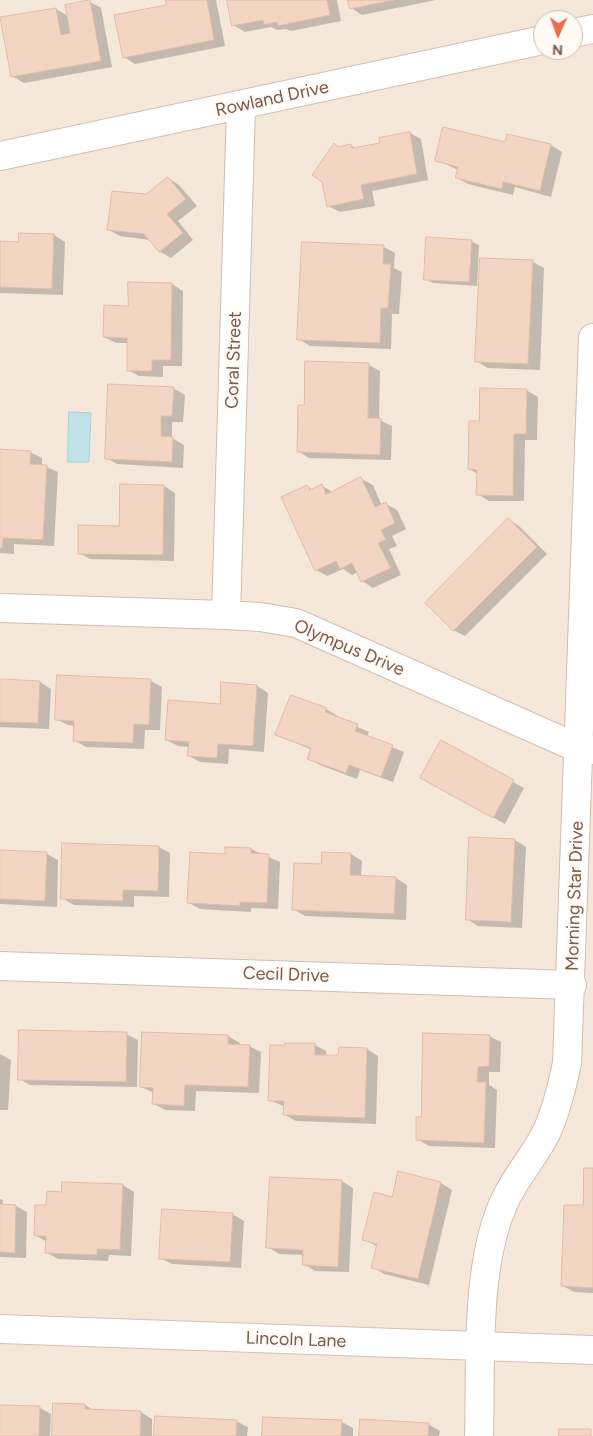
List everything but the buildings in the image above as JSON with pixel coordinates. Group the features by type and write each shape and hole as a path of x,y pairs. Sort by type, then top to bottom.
{"street":[{"name":"Rowland Drive","path":"0,156 242,106 533,42"},
{"name":"Coral Street","path":"226,615 242,106"},
{"name":"Morning Star Drive","path":"479,1436 482,1308 494,1229 511,1186 545,1134 562,1089 568,1063 586,749 593,338"},
{"name":"Olympus Drive","path":"0,608 226,615 260,617 296,624 586,749"},
{"name":"Cecil Drive","path":"0,966 572,985"},
{"name":"Lincoln Lane","path":"0,1329 593,1350"}],"shaded area":[{"path":"0,0 593,0 593,1436 0,1436"}],"water":[{"path":"69,412 91,413 89,462 68,462"}]}
